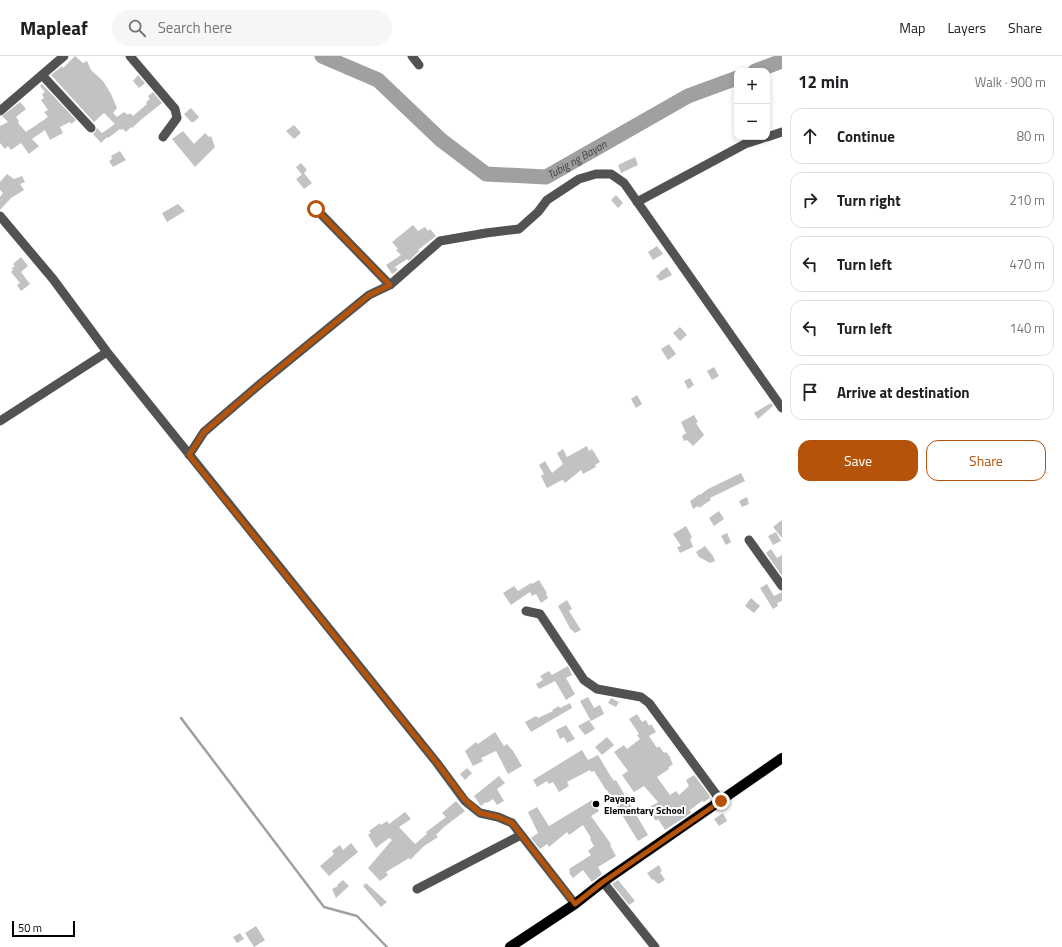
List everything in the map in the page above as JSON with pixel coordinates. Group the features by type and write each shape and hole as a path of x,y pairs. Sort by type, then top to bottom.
{"main road":[{"path":"510,947 575,904 603,882 782,758"}],"street":[{"path":"0,111 64,56"},
{"path":"130,56 175,109 177,118 163,137"},
{"path":"412,56 419,65"},
{"path":"42,75 91,128"},
{"path":"770,136 782,132"},
{"path":"637,202 745,144 757,140"},
{"path":"189,455 204,432 260,384 369,295 390,285 440,241 519,229 538,212 547,200 579,179 596,174 611,174 624,183 782,408"},
{"path":"316,209 390,285"},
{"path":"0,216 53,280 107,352 437,763 465,800 480,813 498,817 512,823 575,904"},
{"path":"0,421 107,352"},
{"path":"749,540 782,586"},
{"path":"526,611 540,614 584,680 597,689 641,697 649,703 721,801"},
{"path":"418,890 521,835"},
{"path":"603,882 655,947"}],"building":[{"path":"75,56 83,63 87,61 91,70 103,81 117,108 113,113 117,117 124,112 128,115 130,113 133,116 147,104 146,102 150,99 148,96 153,92 162,103 126,132 123,129 120,129 108,138 107,137 101,143 93,134 97,128 102,133 115,124 104,113 94,122 51,75 62,66 63,68"},
{"path":"138,75 145,83 139,88 133,81"},
{"path":"42,84 76,120 71,124 70,122 60,127 63,133 50,140 45,130 32,139 39,146 29,154 21,143 11,150 8,146 5,149 0,143 0,126 8,122 2,116 20,102 26,109 16,117 19,121 18,123 26,132 48,117 44,112 48,110 41,100 44,98 42,94 45,92 40,86"},
{"path":"191,108 199,117 194,122 191,122 184,114"},
{"path":"294,125 301,133 294,139 286,131"},
{"path":"183,131 194,144 205,133 209,137 211,136 215,147 195,167 172,139"},
{"path":"120,151 126,160 113,167 109,161 112,159 111,156"},
{"path":"635,157 638,165 621,173 618,165"},
{"path":"301,163 307,170 302,175 296,167"},
{"path":"304,173 312,183 304,189 296,179"},
{"path":"7,174 14,179 22,176 25,182 20,184 24,190 11,198 0,210 0,197 3,193 0,190 0,182"},
{"path":"616,195 623,203 618,208 611,200"},
{"path":"178,204 185,211 167,222 162,213"},
{"path":"413,225 418,231 425,227 428,231 430,229 436,236 418,250 419,251 409,261 407,259 395,267 398,270 392,274 386,265 401,255 396,250 398,249 392,242"},
{"path":"657,246 663,254 653,260 648,252"},
{"path":"21,257 28,266 21,272 30,284 21,291 17,285 20,283 11,272 13,270 12,268 15,266 13,264"},
{"path":"667,267 672,275 660,281 656,276"},
{"path":"680,327 687,335 680,341 673,333"},
{"path":"669,344 676,354 668,360 661,349"},
{"path":"714,367 719,376 712,380 707,371"},
{"path":"690,378 694,385 688,389 684,381"},
{"path":"637,395 642,404 636,408 631,399"},
{"path":"771,403 773,406 758,419 754,413"},
{"path":"694,415 698,422 696,423 704,435 693,446 687,440 684,441 682,436 686,433 681,422"},
{"path":"587,446 589,451 592,449 600,462 595,465 596,467 583,474 581,470 565,483 562,480 547,488 541,476 544,474 539,465 545,461 552,473 563,464 557,453 563,449 567,457"},
{"path":"741,473 745,481 710,498 711,500 699,508 698,506 693,509 690,501 708,489"},
{"path":"747,497 749,504 742,507 739,501"},
{"path":"719,511 724,519 714,526 709,518"},
{"path":"782,520 782,538 773,527"},
{"path":"686,526 692,537 690,539 693,547 680,553 677,547 681,546 673,534"},
{"path":"776,532 781,541 773,545 768,536"},
{"path":"727,533 731,542 726,545 721,536"},
{"path":"705,546 715,561 710,563 699,557 696,552"},
{"path":"771,549 777,558 782,555 782,576 766,553"},
{"path":"539,580 547,593 548,598 541,603 536,594 532,596 530,592 511,605 503,593 514,586 518,591"},
{"path":"767,584 774,596 782,592 782,601 777,603 778,606 773,609 760,588"},
{"path":"751,598 760,606 754,613 745,606"},
{"path":"567,600 572,609 569,611 581,630 575,633 571,630 558,606"},
{"path":"568,666 572,675 566,678 575,694 566,700 555,681 539,689 536,684 543,680 540,676 549,671 552,675"},
{"path":"588,697 594,708 600,705 604,714 591,721 580,701"},
{"path":"611,698 619,702 616,707 608,703"},
{"path":"570,703 572,708 531,732 525,722 536,716 538,718 553,711 552,710 559,706 560,708"},
{"path":"637,714 642,722 646,720 649,726 651,724 656,732 649,736 657,748 659,746 664,753 666,752 671,758 673,764 668,768 669,769 657,777 670,795 676,791 679,795 689,786 686,780 694,775 710,796 710,798 704,802 702,801 690,810 691,813 665,830 658,819 656,821 647,809 658,802 644,786 634,792 622,775 628,771 614,752 624,745 627,749 640,739 637,735 639,734 629,719"},
{"path":"589,720 595,729 585,735 578,726"},
{"path":"566,725 575,739 567,743 564,737 560,739 556,730"},
{"path":"495,732 504,746 507,744 513,751 522,766 508,774 496,751 481,758 483,761 473,766 465,751 476,742 478,744"},
{"path":"607,737 614,745 602,755 595,747"},
{"path":"582,750 588,760 598,755 611,777 614,781 616,780 648,835 638,841 594,771 591,772 590,770 567,782 569,786 559,792 553,782 549,784 547,781 537,787 533,780"},
{"path":"467,768 472,773 465,780 460,774"},
{"path":"499,776 505,783 497,789 504,801 497,805 493,799 481,806 474,796"},
{"path":"592,800 599,811 591,816 611,844 610,845 616,856 598,867 602,874 592,882 583,870 573,878 569,873 569,869 591,855 588,851 594,846 583,825 569,835 567,832 549,847 547,844 540,849 531,838 538,833 528,812 537,807 549,826"},
{"path":"456,801 465,811 444,827 436,835 438,837 424,846 410,860 409,858 386,872 388,875 380,881 368,868 392,840 389,838 376,848 368,835 371,833 369,831 380,823 381,825 387,821 389,824 405,812 411,819 399,827 415,844 427,834 426,832 446,817 442,813"},
{"path":"723,813 727,821 719,826 714,819"},
{"path":"351,843 358,852 329,876 320,866 334,854 332,851 340,845 343,850"},
{"path":"659,865 662,871 660,872 665,880 658,884 653,879 652,880 647,873"},
{"path":"343,880 349,886 336,898 332,889 338,886 337,885"},
{"path":"618,880 635,901 629,905 612,884"},
{"path":"366,883 387,902 381,907 363,886"},
{"path":"256,926 265,940 254,947 245,933"},
{"path":"240,933 244,939 237,943 233,937"}],"waterway":[{"name":"Tubig ng Bayan","path":"322,56 378,80 441,140 486,174 546,177 688,96 734,79"},
{"name":"Tubig ng Bayan","path":"763,68 782,61"},
{"path":"181,718 324,907 357,916 387,947"}],"place":[{"name":"Payapa Elementary School","path":"596,804"}],"route":[{"path":"316,209 390,285 369,295 260,384 204,432 189,455 437,763 465,800 480,813 498,817 512,823 575,904 603,882 721,801"}]}
